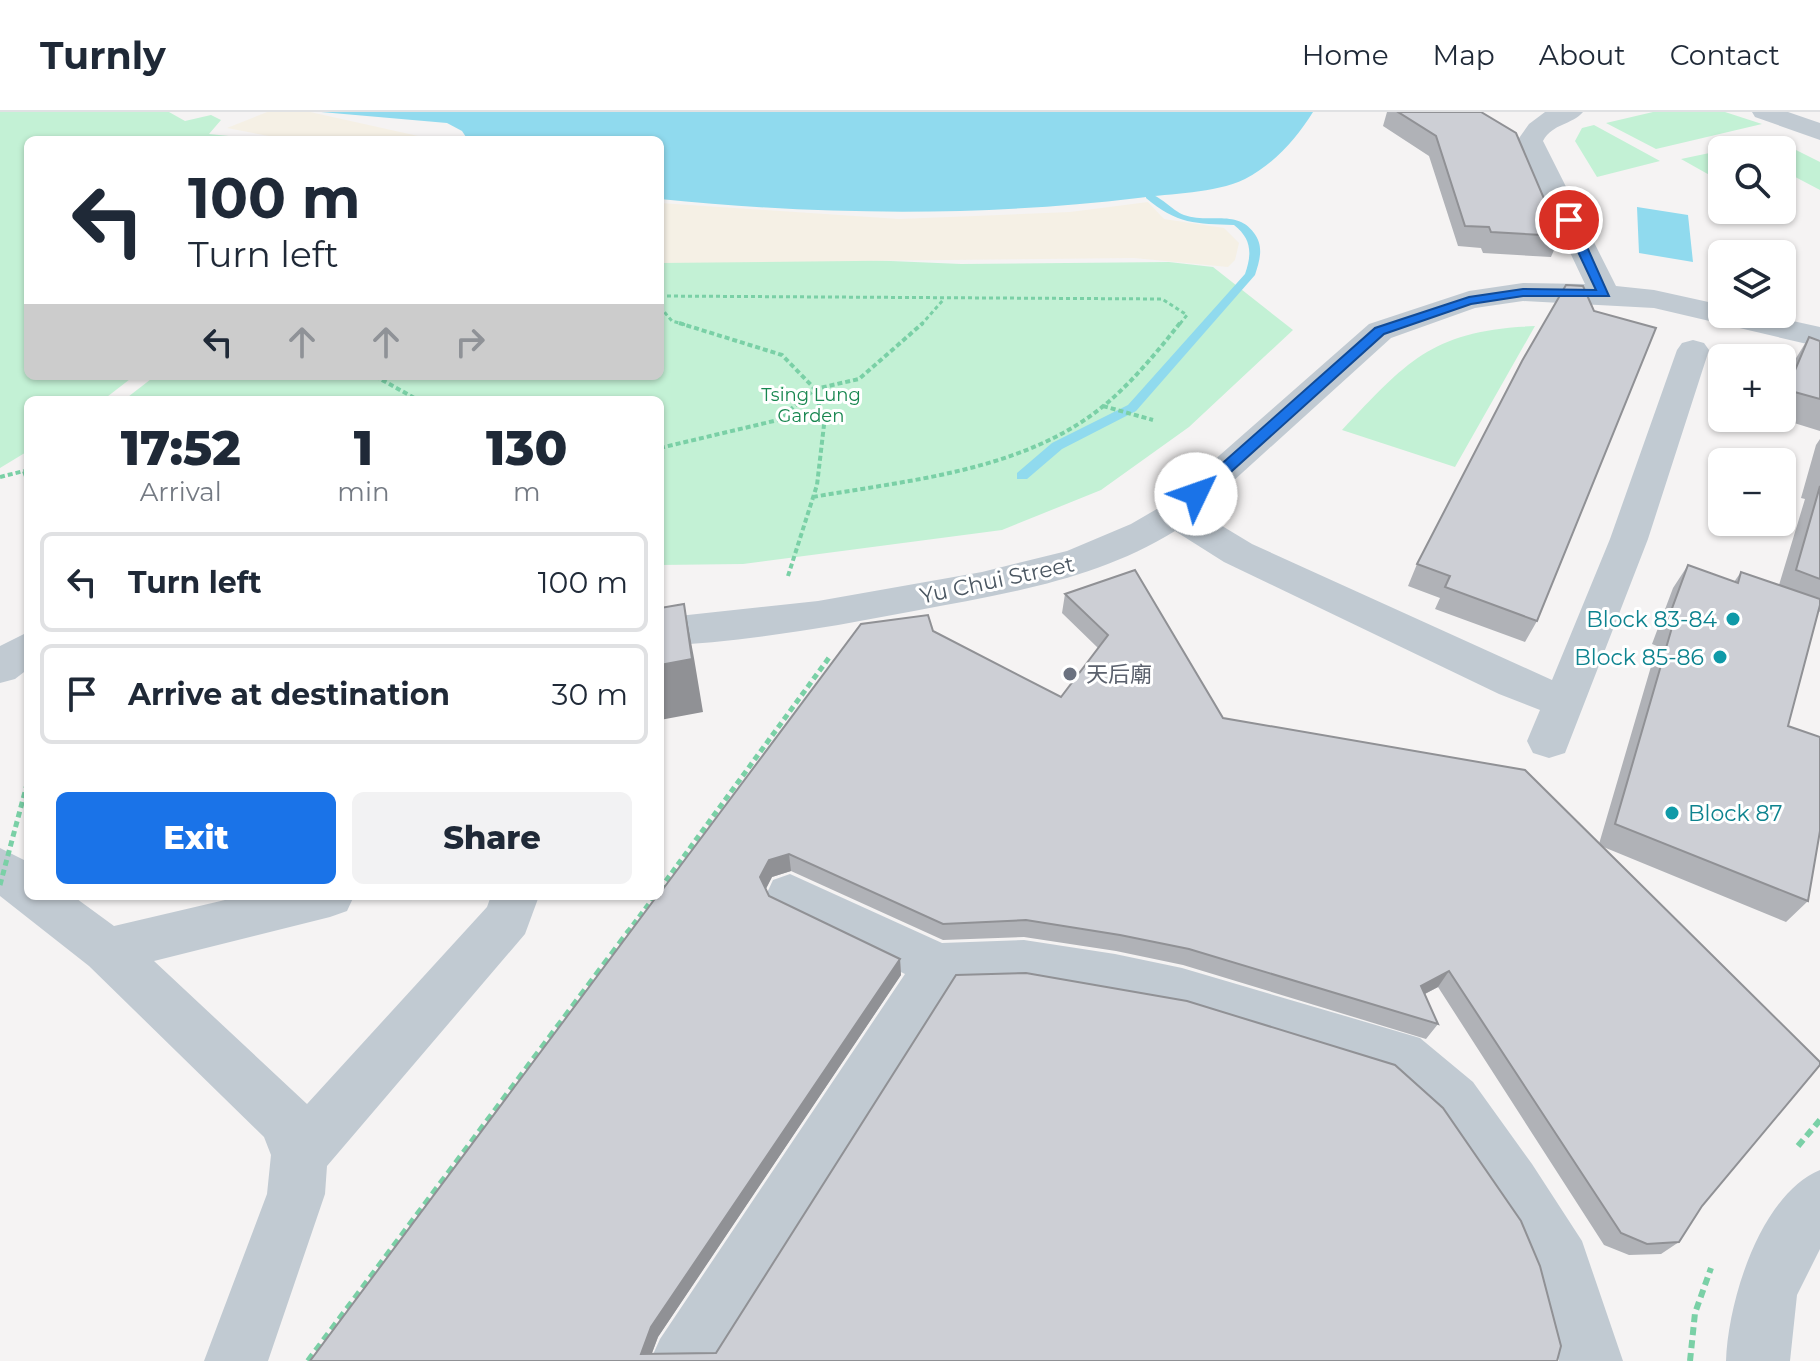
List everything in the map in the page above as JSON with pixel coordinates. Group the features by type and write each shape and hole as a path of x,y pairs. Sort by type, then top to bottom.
{"street":[{"path":"1571,112 1550,117 1537,127 1530,141 1605,294"},
{"path":"1764,112 1820,132"},
{"name":"Yu Chui Street","path":"664,632 717,630 807,617 1051,572 1094,559 1140,538 1175,514 1380,331 1469,300 1523,292 1654,299 1820,337"},
{"path":"1549,741 1629,539 1693,350"},
{"path":"1175,514 1238,553 1514,683 1565,702"},
{"path":"0,668 24,650"},
{"path":"0,868 24,887"},
{"path":"790,895 939,966 1024,963 1115,977 1182,991 1401,1056 1426,1074 1453,1101 1561,1262 1591,1361"},
{"path":"41,900 107,950 286,1120 299,1155 296,1194 236,1361"},
{"path":"107,950 313,900"},
{"path":"299,1155 507,919 514,900"},
{"path":"682,1361 939,966"},
{"path":"1758,1361 1759,1316 1774,1268 1820,1199"}],"path":[{"path":"664,296 1162,299 1187,315 1151,360 1087,419 1021,452 919,478 813,497"},
{"path":"664,447 778,420 815,389 859,379 915,332 945,298"},
{"path":"664,312 672,321 782,355 815,389 824,425 813,497 790,571"},
{"path":"382,380 411,396"},
{"path":"1102,405 1153,420"},
{"path":"0,477 24,470"},
{"path":"664,884 830,661"},
{"path":"0,885 24,795"},
{"path":"308,1361 652,900"}],"green space":[{"path":"0,112 169,112 185,121 211,115 221,120 209,134 228,136 24,136 24,380 129,380 108,396 24,396 24,453 0,468"},
{"path":"1653,112 1725,112 1762,124 1656,149 1606,123"},
{"path":"1594,125 1660,161 1597,177 1575,141 1582,128"},
{"path":"1796,150 1820,162 1820,190 1796,177"},
{"path":"1708,153 1708,174 1681,159"},
{"name":"Tsing Lung Garden","path":"664,251 961,264 1169,262 1213,267 1293,330 1189,427 1101,490 1002,530 743,564 664,565 664,396 129,396 150,380 664,380"},
{"path":"1535,326 1455,467 1342,430 1405,367 1425,353 1471,334"}],"sand":[{"path":"267,112 310,112 418,136 269,136 227,128"},
{"path":"1148,202 1164,219 1224,228 1239,243 1235,260 1228,267 1134,258 664,263 664,203 899,219 1070,212"}],"water":[{"path":"321,112 1313,112 1275,158 1245,179 1220,188 1078,204 899,212 779,208 664,199 664,136 465,136 447,123"},
{"path":"1637,207 1688,215 1693,262 1639,253"}],"building":[{"path":"1398,112 1481,112 1516,133 1560,236 1491,232 1489,227 1465,226 1436,136"},
{"path":"1566,285 1583,286 1594,311 1656,328 1537,621 1445,587 1450,576 1417,564 1522,361"},
{"path":"1809,337 1820,341 1820,399 1796,392 1796,368"},
{"path":"1820,486 1820,579 1796,570"},
{"path":"1688,565 1738,583 1741,572 1820,599 1788,726 1820,737 1820,831 1808,901 1615,824 1673,624 1667,622"},
{"path":"1135,570 1223,718 1525,770 1820,1062 1702,1206 1679,1242 1647,1244 1621,1233 1449,971 1421,986 1438,1024 1189,949 1120,935 1026,920 943,924 789,854 769,860 760,877 769,896 900,959 651,1327 641,1354 716,1353 956,975 1026,973 1187,1001 1395,1065 1443,1108 1521,1221 1540,1266 1561,1346 1557,1361 310,1361 654,900 664,900 664,888 861,624 928,615 933,631 1061,697 1108,635 1065,594"},
{"path":"684,604 692,659 664,664 664,607"}],"waterway":[{"path":"1022,476 1057,446 1132,408 1250,275 1255,246 1250,234 1237,222 1190,220 1171,212 1150,196"}],"place":[{"name":"Block 83-84","path":"1733,619"},
{"name":"Block 85-86","path":"1720,657"},
{"name":"天后廟","path":"1070,674"},
{"name":"Block 87","path":"1672,813"}],"route":[{"path":"1196,494 1380,331 1421,314 1469,300 1523,292 1605,294 1569,220"}]}
